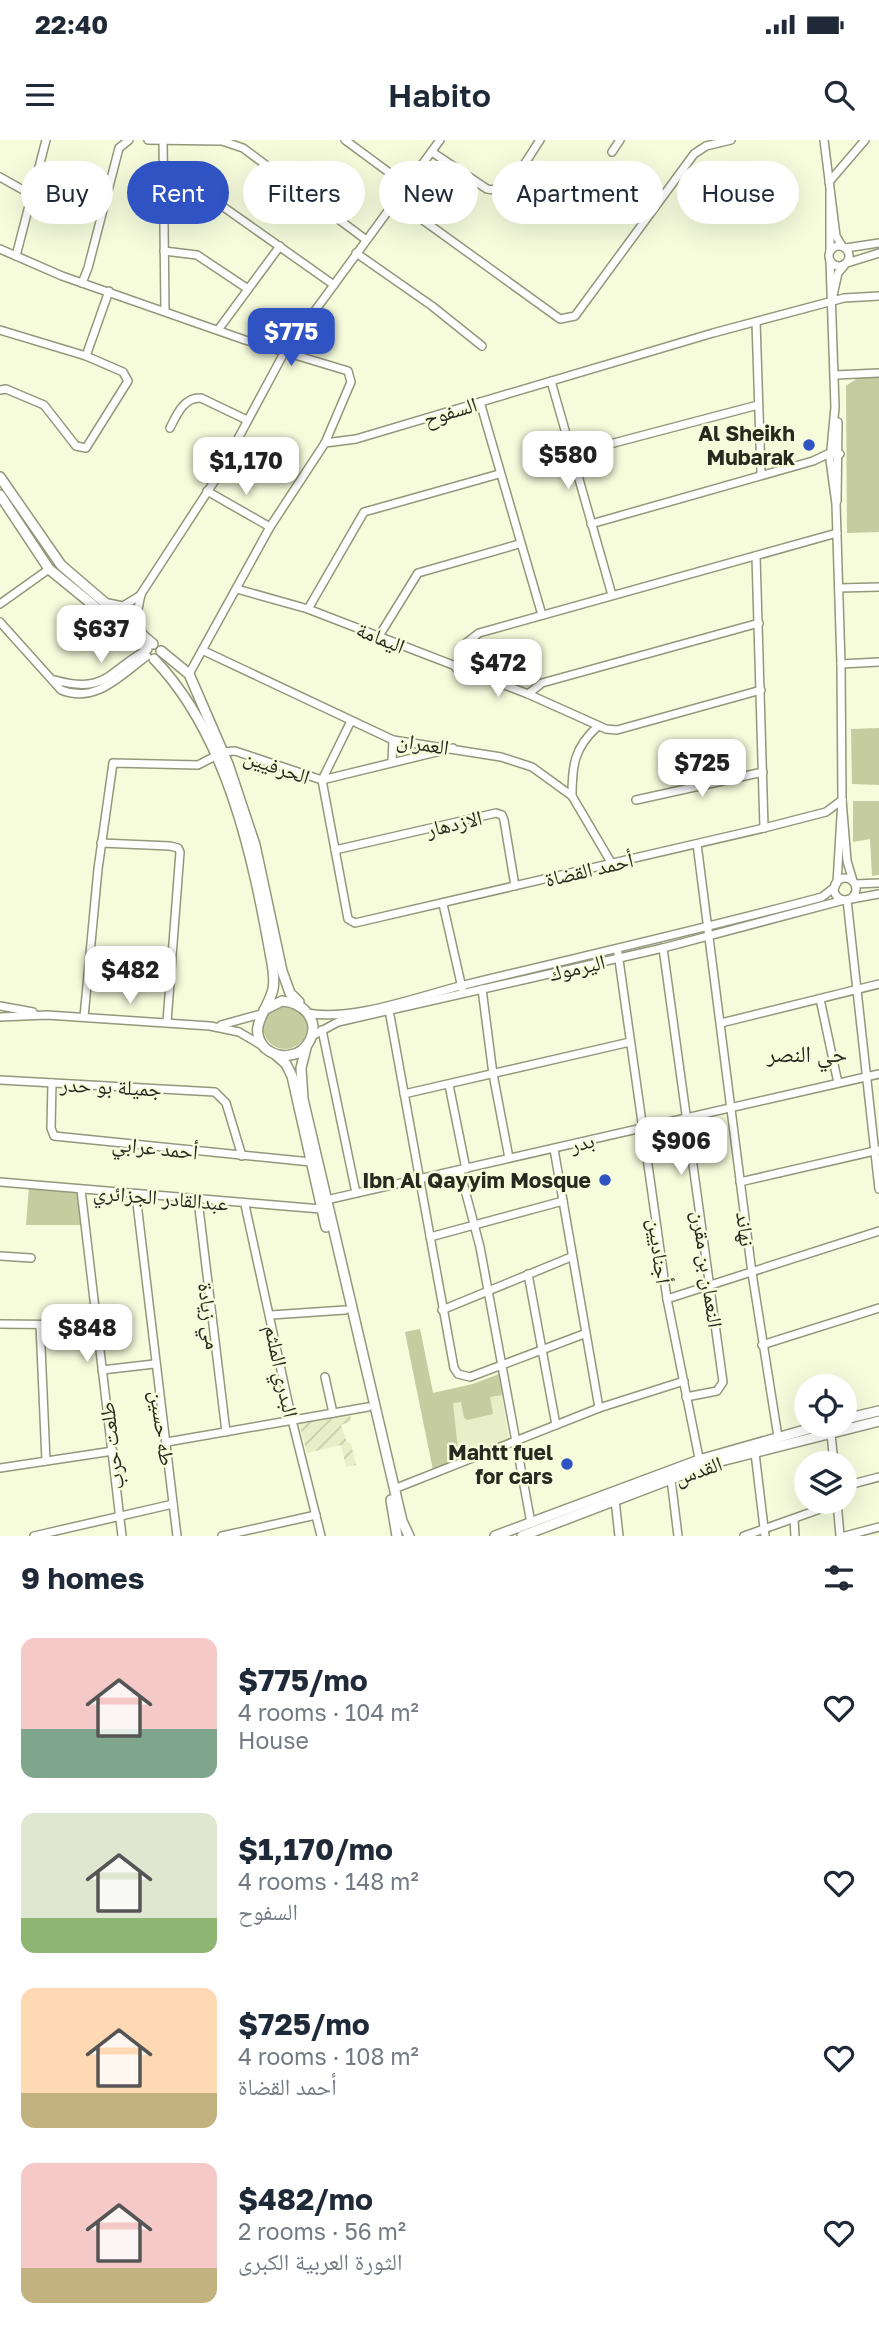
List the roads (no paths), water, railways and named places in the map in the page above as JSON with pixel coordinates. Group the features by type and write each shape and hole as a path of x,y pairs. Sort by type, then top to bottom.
{"main road":[{"path":"0,477 54,556 142,633 149,651"},
{"path":"0,495 48,569 149,651 219,755 249,850 274,981 258,1034 271,1052 286,1064 292,1076 311,1162 394,1489 409,1536"},
{"path":"149,651 162,651 186,670 252,831 282,971 290,993 311,1018 310,1040 300,1068 302,1090 345,1310 397,1536"},
{"path":"170,679 173,669 186,670"},
{"path":"170,679 183,682 186,670"},
{"path":"263,1012 282,1000 305,1009"},
{"path":"271,1052 293,1055 310,1040"},
{"path":"857,1416 879,1410"},
{"name":"القدس","path":"857,1427 879,1421"},
{"name":"القدس","path":"495,1536 794,1433"},
{"name":"القدس","path":"522,1536 671,1479 700,1464 819,1437"}],"street":[{"path":"41,161 46,140"},
{"path":"82,282 89,268 119,148 129,140"},
{"path":"148,140 222,141 243,148 365,239"},
{"path":"345,140 379,165"},
{"path":"425,161 440,140"},
{"path":"432,152 487,189 495,191 507,185 540,140"},
{"path":"612,152 620,140"},
{"path":"427,224 560,318 567,319 575,316 695,154 706,146 732,140"},
{"path":"824,140 830,192 829,292 832,302"},
{"path":"829,182 864,140"},
{"path":"163,141 163,161"},
{"path":"0,177 21,189"},
{"path":"830,192 834,198 836,236 849,255 837,278 832,302 835,407 840,457 836,504"},
{"path":"229,211 334,285"},
{"path":"142,633 137,614 141,594 207,491 284,353 379,221"},
{"path":"16,256 24,224"},
{"path":"164,224 165,311"},
{"path":"830,251 879,243"},
{"path":"218,330 280,246"},
{"path":"0,249 82,282 284,353 337,366 351,375 351,382 325,443 270,527 204,651 186,670"},
{"path":"164,251 197,255 248,289"},
{"path":"356,253 424,300 482,346"},
{"path":"830,261 836,267 879,253"},
{"path":"86,356 109,291"},
{"name":"السفوح","path":"325,443 356,439 850,297 879,296"},
{"path":"756,322 761,473"},
{"path":"0,330 86,356 123,372 128,381 86,448 76,446 40,401 6,389 0,390"},
{"path":"835,375 879,373"},
{"path":"551,381 612,595"},
{"path":"170,428 182,408 193,398 201,398 247,420"},
{"path":"480,402 519,544 542,615"},
{"path":"572,454 758,405"},
{"path":"835,407 830,463 836,504 839,588 842,800 836,885 838,896 848,899"},
{"path":"591,524 761,473 813,461 830,453 840,457"},
{"path":"813,461 830,463 840,457"},
{"path":"308,609 364,512 499,474"},
{"path":"207,491 270,527"},
{"path":"456,668 470,637 837,533"},
{"path":"379,636 418,573 519,544"},
{"path":"756,556 764,828"},
{"path":"0,604 48,569"},
{"path":"839,588 879,587"},
{"name":"اليمامة","path":"237,589 308,609 379,636 528,694 597,727 617,730 761,690"},
{"path":"103,601 123,607 141,594"},
{"path":"0,622 54,680 73,686 91,686 149,651"},
{"path":"528,694 542,683 759,623"},
{"name":"العمران","path":"204,651 393,740 411,745 453,748 501,757 532,767 572,796 612,864"},
{"path":"841,664 879,662"},
{"path":"335,850 322,780 351,721"},
{"path":"572,796 574,755 581,743 597,727"},
{"path":"392,762 393,740"},
{"name":"الحرفيين","path":"219,755 240,752 322,780 453,748"},
{"path":"84,1017 101,843 113,763 198,765 219,755"},
{"path":"636,800 763,772"},
{"name":"أحمد القضاة","path":"335,850 351,922 443,904 764,828 826,812 842,800"},
{"path":"826,812 842,818"},
{"name":"الازدهار","path":"335,850 496,813 502,815 504,820 515,886"},
{"path":"842,818 846,861 856,890 848,899 859,989 864,1077 877,1150 879,1189"},
{"path":"101,843 170,846 178,848 180,852 167,1022"},
{"name":"نهاند","path":"697,844 752,1273 778,1437"},
{"path":"836,885 846,879 854,883 879,883"},
{"name":"اليرموك","path":"310,1040 338,1022 462,989 482,989 826,896 836,885"},
{"name":"اليرموك","path":"305,1009 342,1014 618,953 663,948 848,899 879,894"},
{"path":"443,904 462,989"},
{"name":"النعمان بن مقرن","path":"663,948 712,1285 722,1386 717,1391 686,1397"},
{"name":"أجناديين","path":"618,953 667,1299 700,1464"},
{"path":"721,1023 879,984"},
{"path":"482,989 493,1074 509,1158"},
{"path":"820,999 838,1083"},
{"path":"0,1006 47,1015"},
{"path":"389,1010 442,1310 452,1360 458,1374 470,1377 584,1334"},
{"path":"210,1026 263,1012"},
{"path":"0,1017 47,1015 210,1026 239,1032 271,1052"},
{"path":"322,1030 356,1193"},
{"path":"404,1094 630,1042"},
{"name":"بدر","path":"323,1204 356,1193 879,1074"},
{"name":"جميلة بو حدر","path":"0,1080 204,1091 222,1095 242,1156"},
{"name":"أحمد عرابي","path":"52,1083 51,1128 54,1136 311,1162"},
{"path":"449,1085 513,1442 531,1523"},
{"path":"554,1149 584,1334 599,1408"},
{"path":"740,1182 877,1150"},
{"name":"عبدالقادر الجزائري","path":"0,1182 245,1205 323,1204"},
{"name":"طلعت حرب","path":"81,1190 122,1536"},
{"name":"طه حسين","path":"136,1195 154,1364 167,1441 177,1536"},
{"name":"مي زيادة","path":"198,1200 226,1432"},
{"path":"430,1237 563,1202"},
{"name":"البدري الملثم","path":"245,1205 292,1420 321,1536"},
{"path":"667,1299 879,1231"},
{"path":"0,1256 31,1258"},
{"path":"442,1310 571,1256"},
{"path":"528,1274 540,1351 556,1425"},
{"path":"762,1345 879,1308"},
{"path":"271,1315 345,1310"},
{"path":"0,1324 95,1325"},
{"path":"40,1325 46,1461"},
{"path":"102,1370 154,1364"},
{"path":"325,1377 333,1413"},
{"path":"394,1489 599,1408 684,1381"},
{"path":"167,1441 368,1407"},
{"path":"0,1468 113,1451"},
{"path":"755,1453 764,1532"},
{"path":"857,1483 879,1477"},
{"path":"671,1479 678,1536"},
{"path":"615,1500 620,1536"},
{"path":"34,1536 173,1504"},
{"path":"744,1536 764,1532 807,1514"},
{"path":"839,1514 843,1536 879,1527"},
{"path":"222,1536 316,1515"},
{"path":"794,1519 795,1536"}],"place":[{"name":"Al Sheikh Mubarak","path":"809,445"},
{"name":"Ibn Al Qayyim Mosque","path":"605,1180"},
{"name":"Mahtt fuel for cars","path":"567,1464"}],"district":[{"name":"حي النصر","path":"807,1053"}]}
